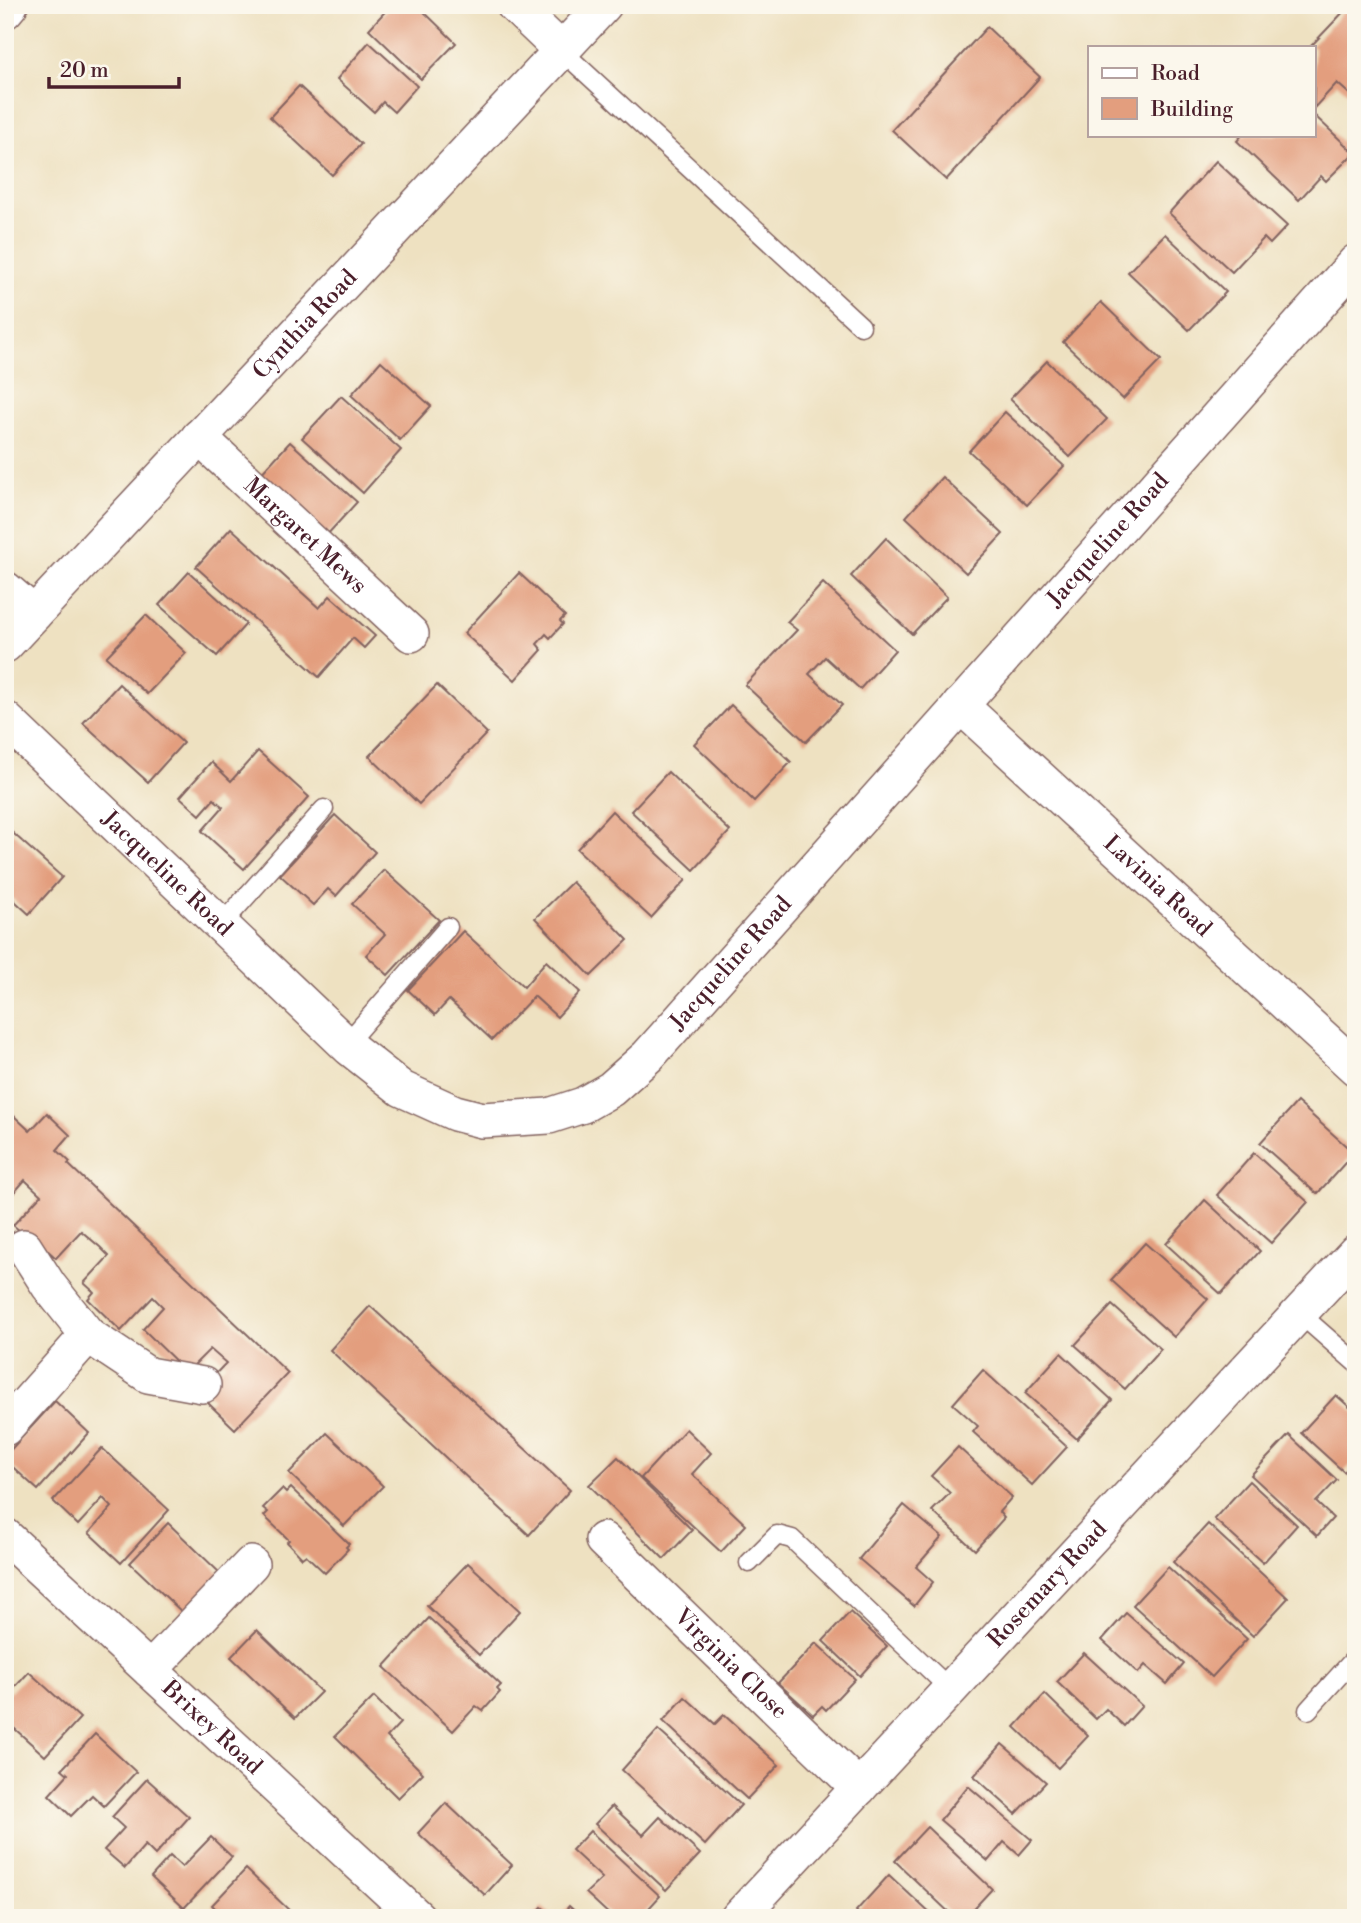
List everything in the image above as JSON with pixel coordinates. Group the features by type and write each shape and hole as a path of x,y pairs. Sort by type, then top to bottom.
{"street":[{"path":"5,11 10,5"},
{"path":"514,5 562,51"},
{"name":"Cynthia Road","path":"5,645 604,5"},
{"name":"Jacqueline Road","path":"5,719 346,1044 402,1089 455,1113 482,1120 549,1116 583,1105 611,1089 648,1056 1356,262"},
{"name":"Margaret Mews","path":"200,437 411,634"},
{"path":"5,589 34,614"},
{"name":"Lavinia Road","path":"960,705 1356,1068"},
{"path":"24,1247 49,1286 88,1335 148,1375 204,1385"},
{"name":"Rosemary Road","path":"738,1918 1356,1252"},
{"path":"5,1428 88,1335"},
{"name":"Brixey Road","path":"5,1536 418,1918"},
{"name":"Virginia Close","path":"603,1540 859,1788"},
{"path":"150,1670 251,1564"}],"lane":[{"path":"562,51 861,326"},
{"path":"221,925 324,809"},
{"path":"346,1044 448,927"},
{"path":"1299,1312 1356,1363"},
{"path":"749,1563 777,1535 792,1539 950,1689"},
{"path":"1308,1710 1356,1657"}],"building":[{"path":"391,5 417,5 456,43 421,79 369,29"},
{"path":"1349,6 1356,12 1356,100 1337,83 1316,106 1316,46 1311,46"},
{"path":"987,27 1040,77 946,180 892,130"},
{"path":"369,42 417,86 394,112 383,102 374,112 337,79"},
{"path":"299,86 361,144 332,175 270,117"},
{"path":"1316,117 1354,153 1326,181 1321,176 1299,200 1237,141 1241,136 1316,136"},
{"path":"1216,161 1287,226 1270,244 1264,238 1232,272 1169,213"},
{"path":"1165,234 1226,292 1189,330 1128,272"},
{"path":"1101,302 1161,360 1123,399 1063,342"},
{"path":"381,361 431,406 400,440 351,395"},
{"path":"1047,361 1107,419 1070,457 1010,399"},
{"path":"341,396 401,450 363,493 302,438"},
{"path":"1005,412 1064,466 1027,505 969,451"},
{"path":"290,442 357,502 325,537 259,476"},
{"path":"942,477 1003,534 966,573 906,517"},
{"path":"231,528 319,608 330,596 375,636 364,648 353,638 319,677 196,567"},
{"path":"886,538 947,597 912,634 851,576"},
{"path":"189,572 246,624 217,656 159,605"},
{"path":"519,573 565,616 560,621 563,624 550,638 546,634 537,644 542,650 515,680 464,633"},
{"path":"823,583 895,650 860,689 825,657 809,674 842,705 806,742 745,685 797,630 787,622"},
{"path":"146,615 186,653 147,694 106,657"},
{"path":"119,684 183,743 148,782 83,723"},
{"path":"437,685 487,733 419,804 369,756"},
{"path":"731,705 791,762 754,801 694,744"},
{"path":"258,751 309,797 244,869 202,831 223,807 214,799 200,815 180,797 211,762 231,781"},
{"path":"668,772 730,831 694,870 631,811"},
{"path":"612,811 686,880 651,918 577,849"},
{"path":"335,815 375,852 336,896 328,889 313,905 280,875"},
{"path":"5,826 62,877 29,914 5,892"},
{"path":"384,870 439,920 388,975 366,955 385,934 352,904"},
{"path":"572,882 628,940 591,976 535,918"},
{"path":"463,931 524,987 546,961 580,992 557,1017 534,996 492,1040 449,1000 435,1015 408,990"},
{"path":"1297,1102 1354,1153 1317,1194 1260,1143"},
{"path":"47,1113 70,1135 57,1150 70,1162 68,1164 288,1373 235,1429 208,1403 213,1398 202,1388 226,1363 210,1349 187,1372 143,1329 163,1307 153,1297 121,1331 88,1299 94,1292 84,1283 109,1256 100,1247 81,1231 56,1258 44,1247 42,1250 13,1225 41,1195 25,1180 5,1203 5,1124 13,1115 30,1131"},
{"path":"1254,1153 1308,1202 1271,1243 1217,1195"},
{"path":"1205,1200 1260,1251 1221,1294 1166,1244"},
{"path":"1145,1243 1208,1299 1174,1337 1111,1280"},
{"path":"1112,1305 1161,1349 1125,1389 1075,1345"},
{"path":"370,1306 570,1490 529,1535 330,1350"},
{"path":"1061,1353 1112,1400 1077,1439 1025,1393"},
{"path":"983,1370 1067,1447 1032,1485 973,1432 978,1426 953,1404"},
{"path":"1336,1395 1356,1413 1356,1460 1344,1472 1301,1433"},
{"path":"55,1401 89,1433 38,1490 5,1460 5,1456"},
{"path":"686,1429 711,1453 692,1474 746,1525 721,1552 641,1478"},
{"path":"327,1433 383,1486 344,1526 289,1473"},
{"path":"1289,1435 1337,1480 1316,1502 1333,1518 1317,1536 1251,1475"},
{"path":"958,1447 1012,1497 999,1512 1004,1518 975,1550 932,1511 950,1493 931,1476"},
{"path":"102,1448 169,1510 121,1563 89,1533 112,1507 103,1498 78,1525 53,1501"},
{"path":"618,1457 692,1530 664,1559 589,1485"},
{"path":"1249,1481 1297,1525 1263,1563 1214,1519"},
{"path":"291,1488 349,1544 346,1547 348,1549 325,1573 306,1555 302,1558 287,1542 289,1540 264,1516 268,1512 263,1508 282,1489 286,1493"},
{"path":"904,1505 942,1537 916,1567 933,1582 914,1606 859,1559"},
{"path":"168,1523 221,1574 184,1614 130,1563"},
{"path":"1208,1524 1288,1598 1253,1636 1173,1562"},
{"path":"468,1563 520,1611 479,1655 427,1606"},
{"path":"1168,1567 1247,1639 1212,1677 1133,1605"},
{"path":"850,1612 887,1646 860,1676 823,1641"},
{"path":"1126,1613 1184,1664 1167,1684 1145,1665 1138,1673 1102,1640"},
{"path":"429,1618 501,1685 497,1689 500,1692 483,1711 476,1706 453,1731 384,1667"},
{"path":"257,1630 321,1692 295,1718 231,1657"},
{"path":"816,1643 855,1679 826,1710 822,1706 813,1715 778,1683"},
{"path":"1084,1653 1142,1706 1124,1726 1106,1709 1096,1719 1057,1682"},
{"path":"29,1672 80,1718 45,1756 5,1720 5,1698"},
{"path":"1045,1694 1088,1736 1058,1768 1015,1727"},
{"path":"374,1697 400,1723 387,1737 423,1773 398,1798 335,1736"},
{"path":"685,1697 715,1724 724,1715 779,1765 747,1799 663,1721"},
{"path":"658,1730 741,1805 705,1845 622,1770"},
{"path":"95,1734 136,1772 104,1806 92,1795 71,1816 49,1795 68,1774 62,1769"},
{"path":"1002,1744 1046,1782 1016,1814 974,1776"},
{"path":"147,1779 189,1817 155,1855 145,1845 125,1868 104,1850 124,1828 112,1817"},
{"path":"968,1786 1032,1840 1019,1855 1004,1842 988,1861 940,1820"},
{"path":"446,1803 512,1865 485,1895 418,1833"},
{"path":"612,1806 643,1835 660,1817 700,1854 666,1890 595,1824"},
{"path":"927,1827 992,1889 965,1918 955,1918 895,1861"},
{"path":"590,1831 660,1896 640,1918 613,1918 586,1893 602,1878 572,1850"},
{"path":"211,1837 232,1857 184,1908 151,1877 170,1856 182,1867"},
{"path":"246,1869 292,1913 287,1918 225,1918 212,1905"},
{"path":"889,1875 935,1918 862,1918 856,1911"},
{"path":"569,1906 582,1918 559,1918"},
{"path":"542,1907 555,1918 532,1918"}]}
